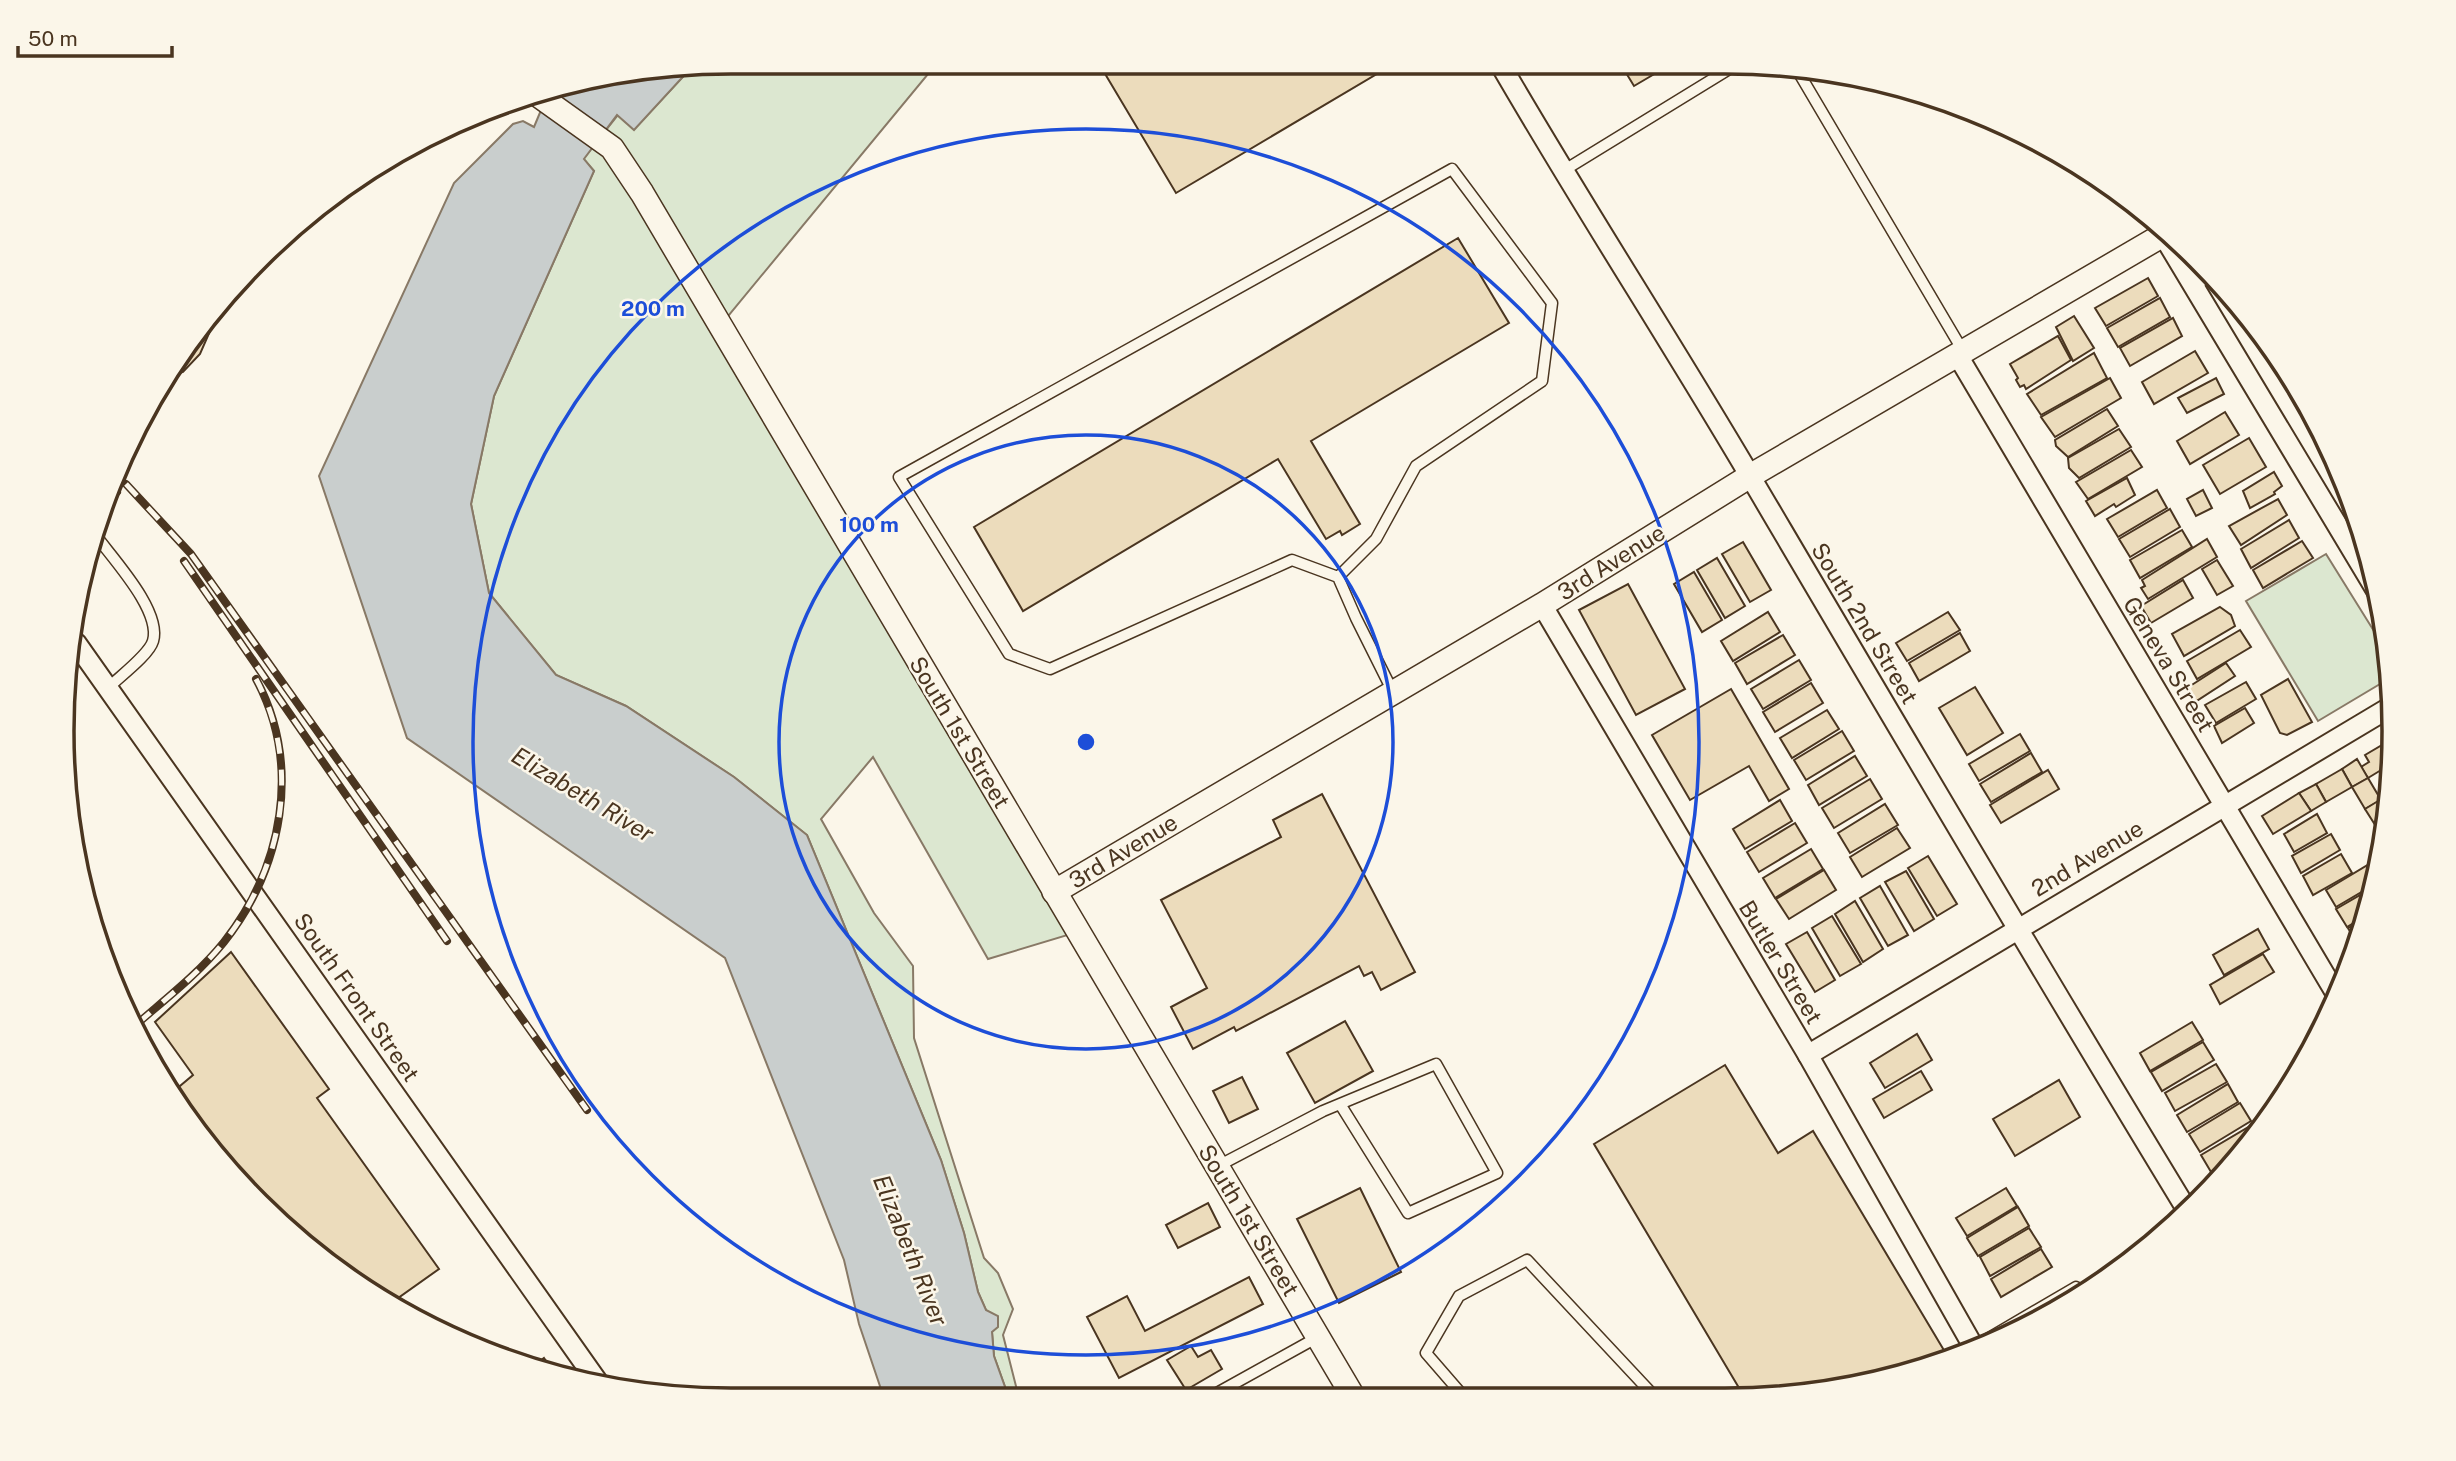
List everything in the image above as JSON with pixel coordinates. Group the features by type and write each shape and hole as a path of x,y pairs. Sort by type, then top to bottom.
{"street":[{"name":"South 2nd Street","path":"1506,74 1563,172 1750,476 2017,929 2183,1202"},
{"name":"South 1st Street","path":"545,100 612,148 642,193 1348,1388"},
{"name":"3rd Avenue","path":"1054,892 1542,605 1750,476 1961,355 2159,237"},
{"path":"2175,252 2361,565"},
{"name":"Geneva Street","path":"1961,355 2331,984"},
{"name":"Butler Street","path":"1542,605 1808,1055 1972,1339"},
{"name":"South Front Street","path":"79,647 591,1372"},
{"name":"2nd Avenue","path":"1808,1055 2382,712"}],"lane":[{"path":"1563,172 1721,74"},
{"path":"1802,78 1961,355"},
{"path":"1338,577 1376,539 1416,466 1542,381 1552,303 1452,169 900,477 1009,654 1050,669 1292,560 1338,577 1393,692"},
{"path":"2193,286 2203,280"},
{"path":"101,543 148,607 153,625 153,642 108,688"},
{"path":"1217,1167 1340,1104 1436,1064 1497,1173 1408,1213 1340,1104"},
{"path":"1456,1388 1426,1353 1459,1296 1527,1260 1647,1388"},
{"path":"1226,1388 1318,1337"}],"green space":[{"path":"928,74 719,327 1071,934 988,959 873,757 821,819 874,913 913,966 914,1038 984,1258 998,1273 1013,1309 1003,1335 1016,1388 1005,1388 994,1356 992,1332 986,1310 978,1292 964,1233 941,1160 807,835 734,777 626,706 556,675 489,593 471,504 494,396 594,171 583,159 618,115 634,129 684,75"},
{"path":"2326,554 2375,633 2381,684 2318,721 2246,601"}],"water":[{"name":"Elizabeth River","path":"684,75 634,130 617,115 584,159 594,171 494,396 471,504 489,593 556,675 626,706 734,777 807,835 941,1160 964,1233 978,1292 986,1310 998,1316 998,1327 992,1332 994,1356 1005,1388 881,1388 859,1324 844,1260 725,958 407,738 319,476 454,183 513,124 523,121 534,127 545,100 602,86"}],"building":[{"path":"1105,74 1377,74 1176,193"},
{"path":"1627,74 1654,74 1634,86"},
{"path":"1458,238 1509,323 1311,441 1360,524 1342,535 1340,531 1326,539 1278,459 1023,611 974,527"},
{"path":"2148,278 2158,296 2106,326 2095,308"},
{"path":"2160,298 2170,317 2118,347 2107,328"},
{"path":"2074,316 2094,348 2073,361 2056,327"},
{"path":"2173,318 2182,336 2130,366 2120,348"},
{"path":"210,330 200,354 179,373"},
{"path":"2058,336 2071,360 2026,389 2024,385 2020,387 2010,364"},
{"path":"2195,351 2208,373 2154,404 2142,382"},
{"path":"2094,353 2107,378 2041,415 2027,394"},
{"path":"2110,378 2121,398 2055,437 2041,417"},
{"path":"2216,378 2224,394 2187,413 2178,398"},
{"path":"2107,409 2118,426 2068,457 2056,446 2055,440"},
{"path":"2225,412 2239,435 2190,464 2177,441"},
{"path":"2119,429 2131,447 2079,478 2069,468 2068,458"},
{"path":"2249,438 2266,467 2220,494 2203,465"},
{"path":"2131,450 2142,467 2088,499 2076,482"},
{"path":"2274,472 2282,486 2275,494 2250,508 2243,491"},
{"path":"2127,478 2135,495 2095,516 2086,501"},
{"path":"2157,490 2167,508 2118,537 2107,519"},
{"path":"2203,490 2212,508 2196,516 2187,499"},
{"path":"2278,499 2287,515 2241,545 2229,526"},
{"path":"2170,509 2180,527 2130,557 2119,539"},
{"path":"2289,520 2299,538 2251,568 2241,549"},
{"path":"2182,530 2192,547 2140,578 2130,560"},
{"path":"2207,539 2217,557 2148,599 2141,588 2145,586 2142,580"},
{"path":"2302,541 2313,558 2263,588 2253,570"},
{"path":"1743,542 1771,590 1750,602 1722,554"},
{"path":"1717,558 1745,606 1725,618 1697,570"},
{"path":"2217,560 2233,586 2217,595 2202,569"},
{"path":"1694,572 1722,620 1702,632 1674,584"},
{"path":"2183,580 2193,598 2151,623 2141,606"},
{"path":"1628,584 1685,689 1636,715 1579,610"},
{"path":"2220,607 2231,615 2235,626 2184,656 2172,634"},
{"path":"1768,612 1780,632 1733,661 1721,641"},
{"path":"1948,612 1960,630 1907,661 1896,643"},
{"path":"2240,630 2251,647 2197,679 2187,661"},
{"path":"1960,633 1970,651 1919,681 1909,663"},
{"path":"1783,635 1795,655 1747,684 1735,663"},
{"path":"1799,660 1811,680 1763,709 1751,689"},
{"path":"2226,663 2235,676 2195,702 2187,688"},
{"path":"2288,679 2312,722 2287,735 2280,733 2261,695"},
{"path":"2246,682 2256,699 2216,723 2205,705"},
{"path":"1811,683 1823,703 1775,732 1763,712"},
{"path":"1975,687 2003,733 1967,755 1939,708"},
{"path":"1731,689 1789,789 1769,801 1749,766 1690,800 1652,735"},
{"path":"2245,708 2254,723 2222,743 2214,726"},
{"path":"1827,710 1839,729 1792,758 1780,738"},
{"path":"1842,731 1854,751 1806,780 1794,760"},
{"path":"2020,734 2030,751 1979,781 1969,764"},
{"path":"2382,745 2381,770 2368,778 2361,767 2369,762 2365,755"},
{"path":"2031,753 2042,772 1991,802 1980,784"},
{"path":"1855,756 1867,776 1819,805 1808,785"},
{"path":"2357,759 2368,778 2352,787 2342,769"},
{"path":"2342,769 2352,787 2326,802 2316,784"},
{"path":"2048,770 2059,789 2001,823 1990,805"},
{"path":"2368,778 2379,796 2378,801 2365,809 2352,787"},
{"path":"1870,779 1882,799 1834,828 1822,808"},
{"path":"2316,784 2326,802 2311,811 2299,793"},
{"path":"2299,793 2311,811 2273,834 2262,816"},
{"path":"1322,794 1415,972 1381,990 1372,972 1364,976 1359,966 1236,1031 1234,1027 1193,1049 1171,1007 1207,988 1161,900 1281,837 1273,820"},
{"path":"1780,800 1792,821 1745,849 1733,829"},
{"path":"2378,801 2375,826 2365,809"},
{"path":"1885,804 1898,825 1850,853 1838,833"},
{"path":"2317,814 2327,833 2294,852 2284,834"},
{"path":"1795,823 1807,843 1759,872 1747,852"},
{"path":"1897,828 1910,848 1862,877 1850,857"},
{"path":"2331,834 2340,850 2301,873 2292,856"},
{"path":"1811,849 1823,869 1775,898 1763,878"},
{"path":"2341,854 2352,873 2313,895 2303,876"},
{"path":"1928,856 1957,904 1937,916 1908,868"},
{"path":"2369,864 2362,892 2336,907 2326,890"},
{"path":"1824,870 1836,890 1789,919 1776,899"},
{"path":"1906,871 1934,919 1914,931 1885,882"},
{"path":"1880,886 1908,935 1888,946 1860,898"},
{"path":"2362,894 2354,923 2347,927 2336,909"},
{"path":"1855,901 1883,949 1863,962 1835,914"},
{"path":"1832,916 1861,964 1840,976 1812,928"},
{"path":"2258,929 2269,949 2224,975 2213,955"},
{"path":"1807,932 1835,980 1815,992 1786,944"},
{"path":"231,952 329,1089 317,1098 439,1269 399,1297 365,1277 297,1224 237,1164 184,1096 179,1087 193,1075 155,1022"},
{"path":"2263,954 2274,972 2220,1004 2210,985"},
{"path":"1345,1021 1373,1071 1315,1103 1287,1053"},
{"path":"2192,1022 2203,1040 2150,1071 2140,1053"},
{"path":"1917,1034 1932,1060 1885,1088 1870,1063"},
{"path":"2203,1042 2214,1060 2162,1091 2151,1072"},
{"path":"2216,1064 2227,1082 2175,1111 2165,1093"},
{"path":"1725,1065 1778,1153 1813,1131 1944,1350 1854,1375 1811,1382 1739,1387 1594,1144"},
{"path":"1921,1071 1932,1090 1884,1118 1873,1099"},
{"path":"1242,1077 1258,1109 1229,1123 1213,1091"},
{"path":"2059,1080 2080,1117 2015,1156 1993,1119"},
{"path":"2228,1084 2238,1102 2187,1132 2177,1115"},
{"path":"2240,1103 2251,1121 2200,1152 2189,1134"},
{"path":"2250,1126 2212,1171 2201,1155"},
{"path":"1360,1188 1401,1272 1339,1303 1297,1219"},
{"path":"2006,1188 2017,1206 1967,1236 1956,1218"},
{"path":"1208,1203 1220,1227 1178,1248 1166,1225"},
{"path":"2018,1207 2029,1226 1978,1256 1967,1238"},
{"path":"2029,1228 2041,1247 1990,1276 1980,1257"},
{"path":"2041,1249 2052,1267 2001,1297 1991,1279"},
{"path":"1249,1277 1263,1304 1119,1378 1087,1317 1127,1296 1145,1331"},
{"path":"1191,1346 1198,1357 1211,1350 1222,1369 1189,1388 1185,1388 1167,1360"}],"railway":[{"path":"126,484 191,554 587,1110"},
{"path":"184,561 447,941"},
{"path":"141,1021 194,974 224,942 244,913 272,849 282,780 279,746 270,712 256,679"}]}
